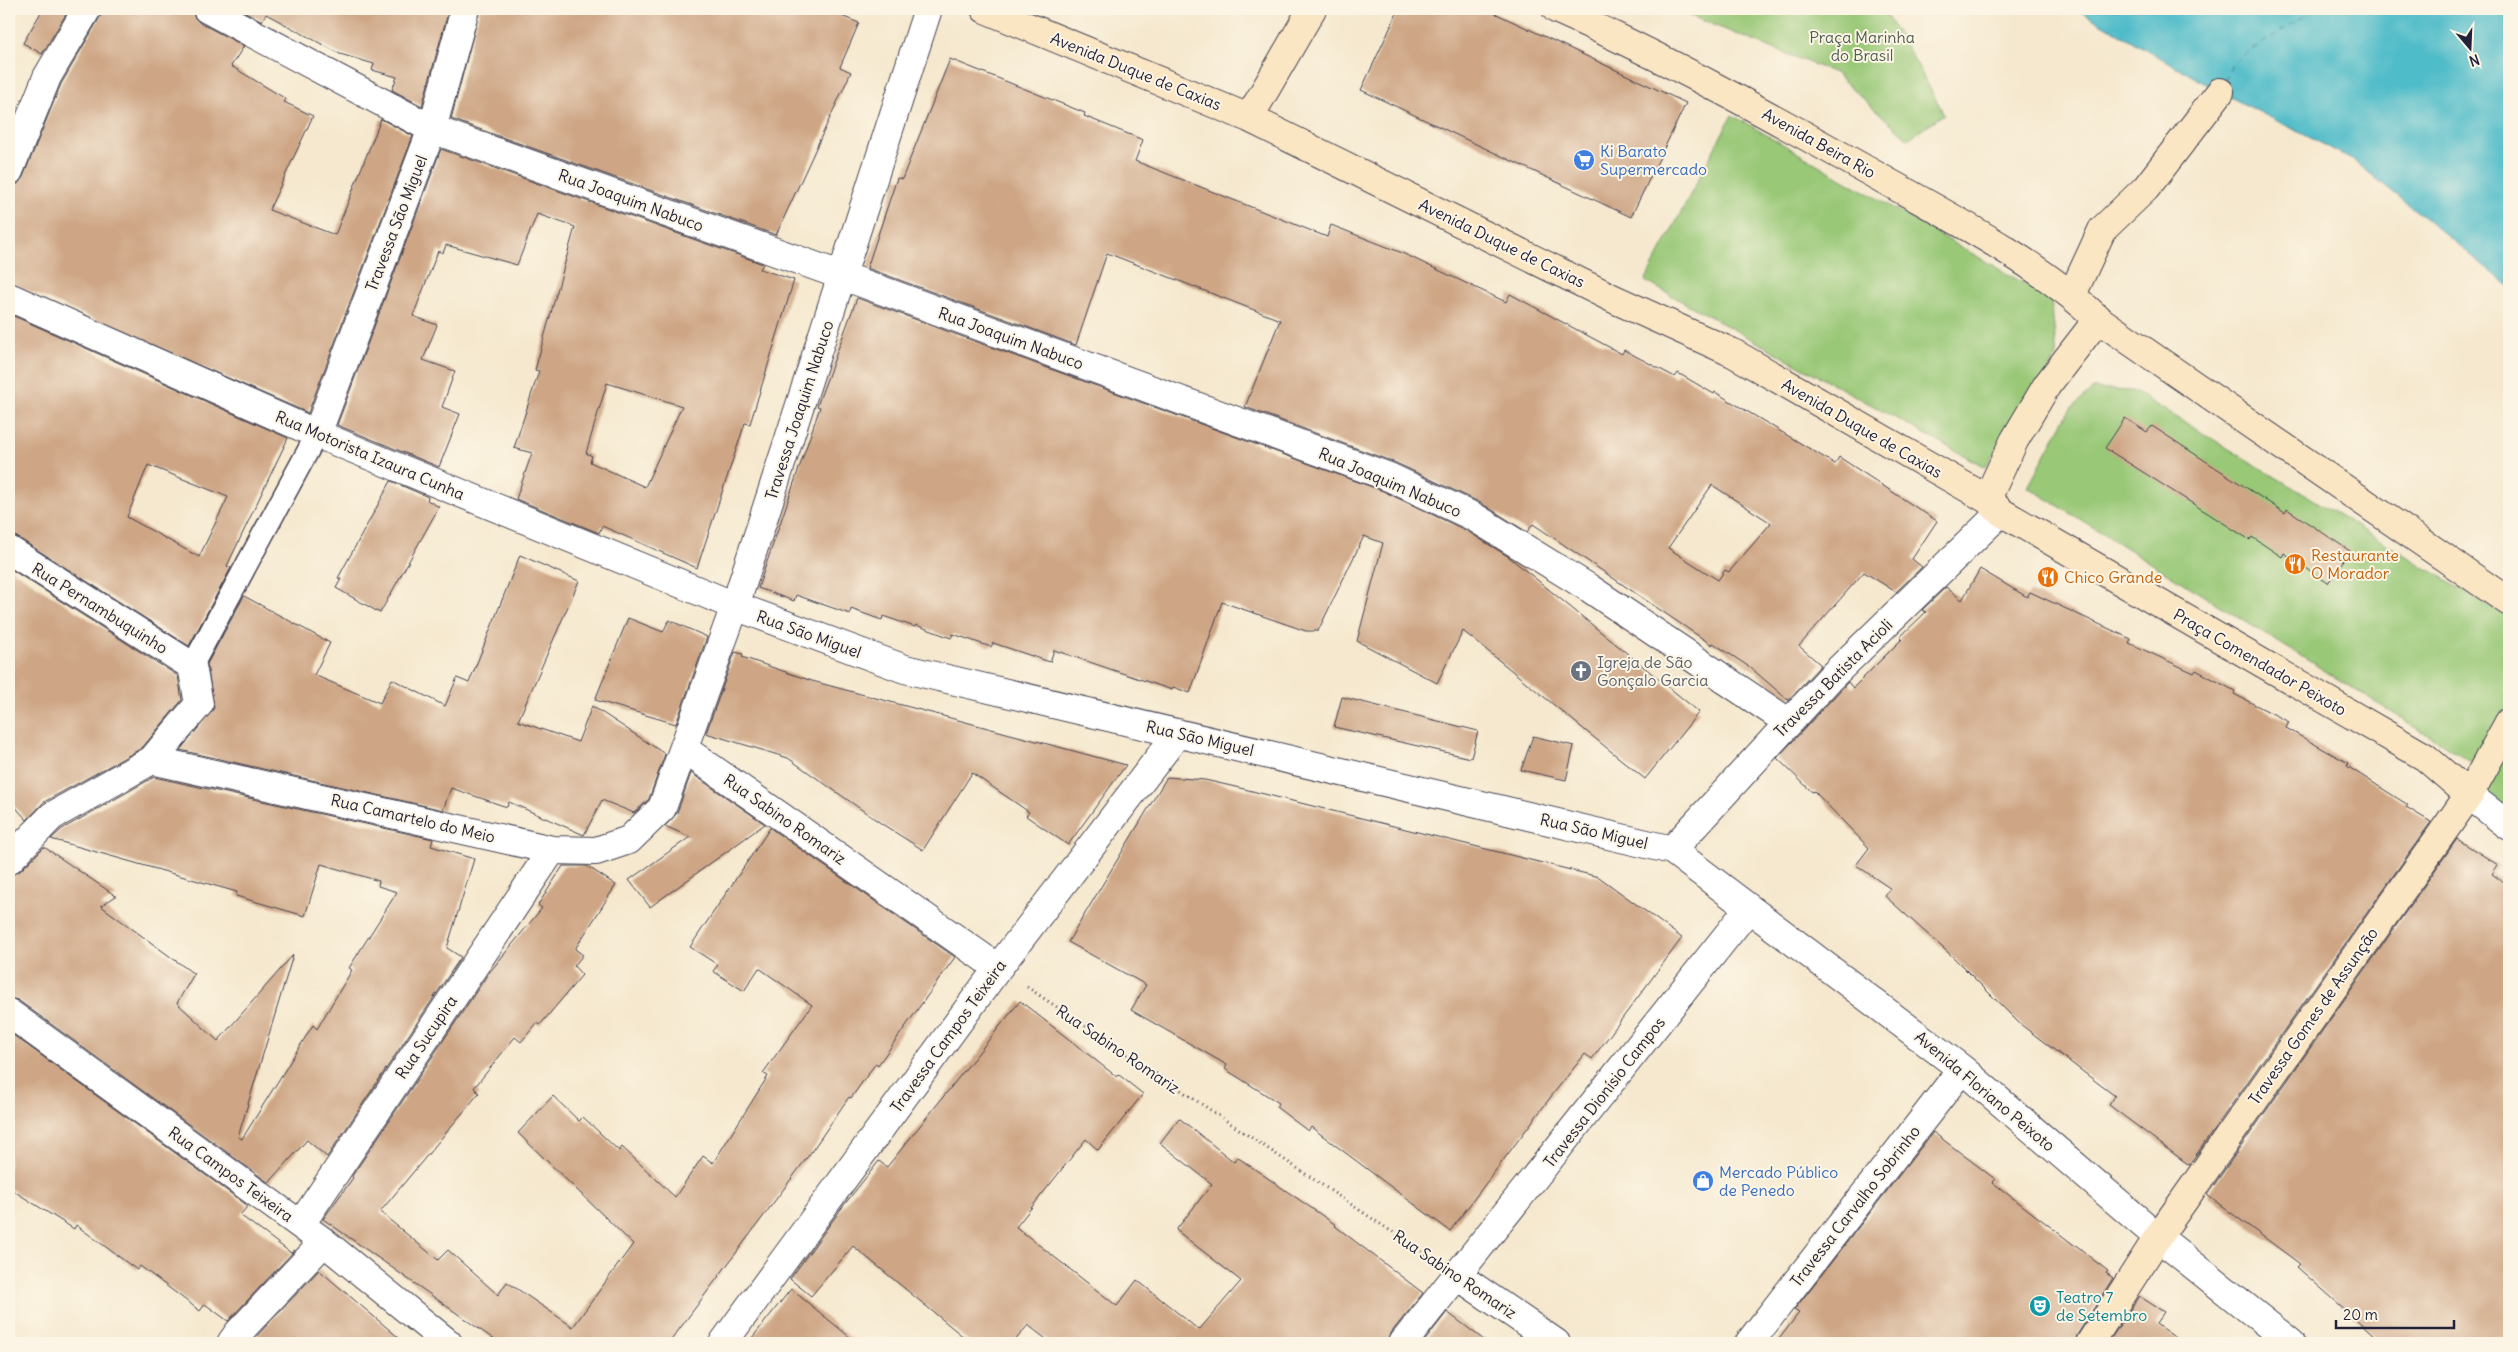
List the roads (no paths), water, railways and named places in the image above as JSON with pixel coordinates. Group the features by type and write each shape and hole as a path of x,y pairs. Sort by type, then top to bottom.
{"main road":[{"name":"Avenida Duque de Caxias","path":"985,9 1249,118 1614,299 1733,353 1994,506"},
{"path":"1249,118 1312,9"},
{"name":"Avenida Beira Rio","path":"1556,9 1730,92 1958,221 2072,295"},
{"path":"2220,92 2146,188 2102,230 2072,295 2098,319 2509,602"},
{"path":"1994,506 2014,441 2047,385 2098,319"},
{"name":"Praça Comendador Peixoto","path":"1994,506 2424,757 2469,795"},
{"name":"Travessa Gomes de Assunção","path":"2090,1343 2158,1237 2469,795 2509,722"}],"street":[{"path":"9,171 46,77 87,9"},
{"name":"Rua Joaquim Nabuco","path":"207,9 432,129 843,276 1389,477 1474,517 1589,588 1788,722"},
{"name":"Travessa São Miguel","path":"317,434 432,129 465,9"},
{"name":"Travessa Joaquim Nabuco","path":"662,808 735,606 928,9"},
{"name":"Rua Motorista Izaura Cunha","path":"9,297 317,434 735,606"},
{"name":"Travessa Batista Acioli","path":"1672,850 1788,722 1994,506"},
{"name":"Rua Pernambuquinho","path":"9,550 192,666"},
{"name":"Rua São Miguel","path":"735,606 905,669 1672,850"},
{"path":"9,860 52,816 152,760 199,704 192,666"},
{"name":"Travessa Campos Teixeira","path":"723,1343 998,968 1178,733"},
{"name":"Rua Sabino Romariz","path":"684,749 998,968"},
{"name":"Rua Camartelo do Meio","path":"152,760 552,850 596,851 629,840 662,808"},
{"name":"Praça Comendador Peixoto","path":"2469,795 2509,826"},
{"name":"Rua Sucupira","path":"301,1224 552,850"},
{"name":"Avenida Floriano Peixoto","path":"1672,850 1962,1068 2158,1237 2291,1343"},
{"name":"Travessa Dionísio Campos","path":"1403,1343 1750,908"},
{"name":"Rua Campos Teixeira","path":"9,1013 301,1224 448,1343"},
{"name":"Travessa Carvalho Sobrinho","path":"1749,1343 1962,1068"},
{"path":"231,1343 238,1333 324,1242"},
{"name":"Rua Sabino Romariz","path":"1458,1276 1556,1343"}],"lane":[{"path":"192,666 317,434"}],"water":[{"path":"2076,9 2509,9 2509,286 2352,159 2220,92"}],"place":[{"name":"Ki Barato Supermercado","path":"1584,160"},
{"name":"Restaurante O Morador","path":"2295,564"},
{"name":"Chico Grande","path":"2048,577"},
{"name":"Igreja de São Gonçalo Garcia","path":"1581,671"},
{"name":"Mercado Público de Penedo","path":"1703,1181"},
{"name":"Teatro 7 de Setembro","path":"2040,1306"}],"park label":[{"name":"Praça Marinha do Brasil","path":"1862,46"}]}
